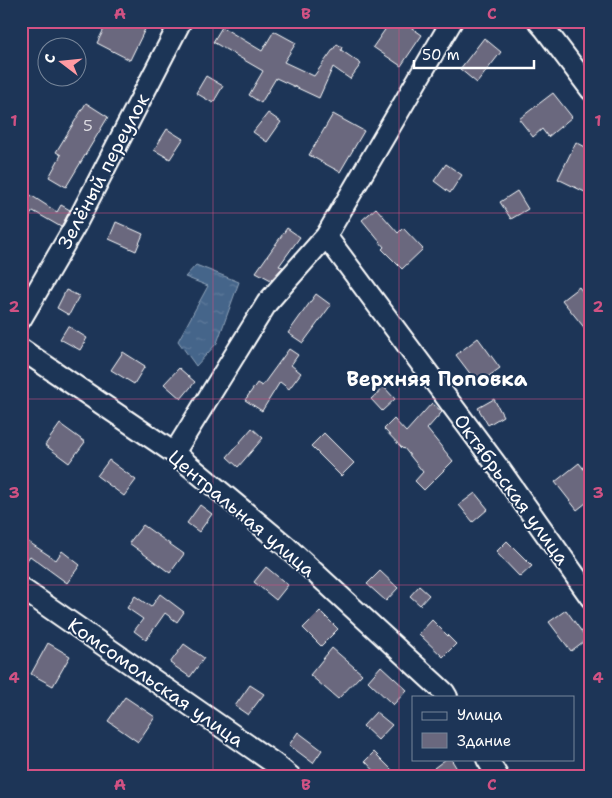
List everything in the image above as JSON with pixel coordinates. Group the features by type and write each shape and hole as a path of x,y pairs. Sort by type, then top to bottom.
{"street":[{"name":"Зелёный переулок","path":"21,319 75,226 181,21"},
{"path":"174,454 267,303 326,236 452,21"},
{"path":"538,21 591,90"},
{"name":"Октябрьская улица","path":"326,236 501,471 591,598"},
{"name":"Центральная улица","path":"21,349 174,454 286,547 446,696"},
{"name":"Комсомольская улица","path":"21,588 291,777"},
{"path":"488,760 498,777"}],"water":[{"path":"196,265 239,282 217,343 196,366 178,341 208,286 185,277"}],"building":[{"path":"108,21 149,21 130,60 97,43"},
{"path":"391,21 402,21 422,35 401,66 373,47"},
{"path":"222,27 262,51 274,31 296,43 284,62 314,76 337,44 342,47 341,50 361,64 350,79 333,67 319,98 276,78 261,103 249,95 263,71 213,42"},
{"path":"484,38 501,52 477,83 460,69"},
{"path":"206,76 223,86 213,103 196,93"},
{"path":"553,93 572,117 548,137 542,129 533,137 519,119"},
{"path":"86,103 108,117 66,187 49,177 61,155 56,152"},
{"path":"268,113 281,122 267,142 253,132"},
{"path":"333,114 364,131 340,172 309,155"},
{"path":"167,129 183,139 170,159 154,150"},
{"path":"576,142 591,150 591,195 558,179"},
{"path":"446,164 462,175 450,193 434,181"},
{"path":"21,189 57,212 61,205 70,210 61,227 33,211 21,229"},
{"path":"517,191 528,209 511,219 500,202"},
{"path":"376,208 398,233 403,228 423,249 402,269 382,249 384,247 362,220"},
{"path":"116,222 143,234 136,251 109,239"},
{"path":"287,228 300,237 279,266 283,267 271,280 256,272"},
{"path":"579,287 591,303 591,336 562,300"},
{"path":"66,290 79,296 69,315 57,308"},
{"path":"316,294 331,305 303,343 288,333"},
{"path":"68,326 87,338 80,350 60,339"},
{"path":"478,338 500,368 478,384 456,355"},
{"path":"289,349 298,355 291,365 301,373 289,389 280,382 262,411 245,400 257,383 262,386"},
{"path":"123,352 145,366 134,384 111,370"},
{"path":"179,368 195,382 181,399 164,384"},
{"path":"384,387 395,399 382,411 371,399"},
{"path":"494,399 503,416 488,425 478,408"},
{"path":"432,403 442,412 427,429 453,461 424,490 415,481 423,472 404,448 384,429 394,419 406,432"},
{"path":"60,424 85,442 69,463 45,445"},
{"path":"252,428 263,438 238,467 227,457"},
{"path":"324,433 354,463 341,476 311,446"},
{"path":"109,460 136,480 124,496 97,476"},
{"path":"579,463 591,478 591,499 577,510 555,482"},
{"path":"475,493 488,509 473,522 459,505"},
{"path":"200,505 212,514 199,532 187,523"},
{"path":"143,525 184,554 170,573 129,543"},
{"path":"21,537 56,560 62,551 80,565 67,583 30,556 21,569"},
{"path":"507,541 532,566 520,577 496,552"},
{"path":"266,567 288,585 276,600 254,582"},
{"path":"380,571 398,588 386,601 367,584"},
{"path":"419,586 429,595 420,605 410,596"},
{"path":"160,594 184,612 177,622 165,613 146,640 134,631 143,619 127,608 135,596 151,607"},
{"path":"566,610 587,639 571,651 549,622"},
{"path":"320,611 338,629 321,646 303,628"},
{"path":"432,620 456,644 443,657 419,634"},
{"path":"48,643 70,656 53,686 31,674"},
{"path":"184,644 204,658 190,677 170,663"},
{"path":"332,648 362,674 338,699 310,675"},
{"path":"381,666 407,690 393,705 368,681"},
{"path":"250,685 264,694 248,715 235,706"},
{"path":"125,697 155,717 138,742 108,721"},
{"path":"376,712 392,725 378,740 363,726"},
{"path":"298,732 322,750 313,763 289,745"},
{"path":"374,752 399,777 380,777 365,761"},
{"path":"445,760 452,760 459,772 452,777 440,777 434,768"}],"district":[{"name":"Верхняя Поповка","path":"437,379"}]}
